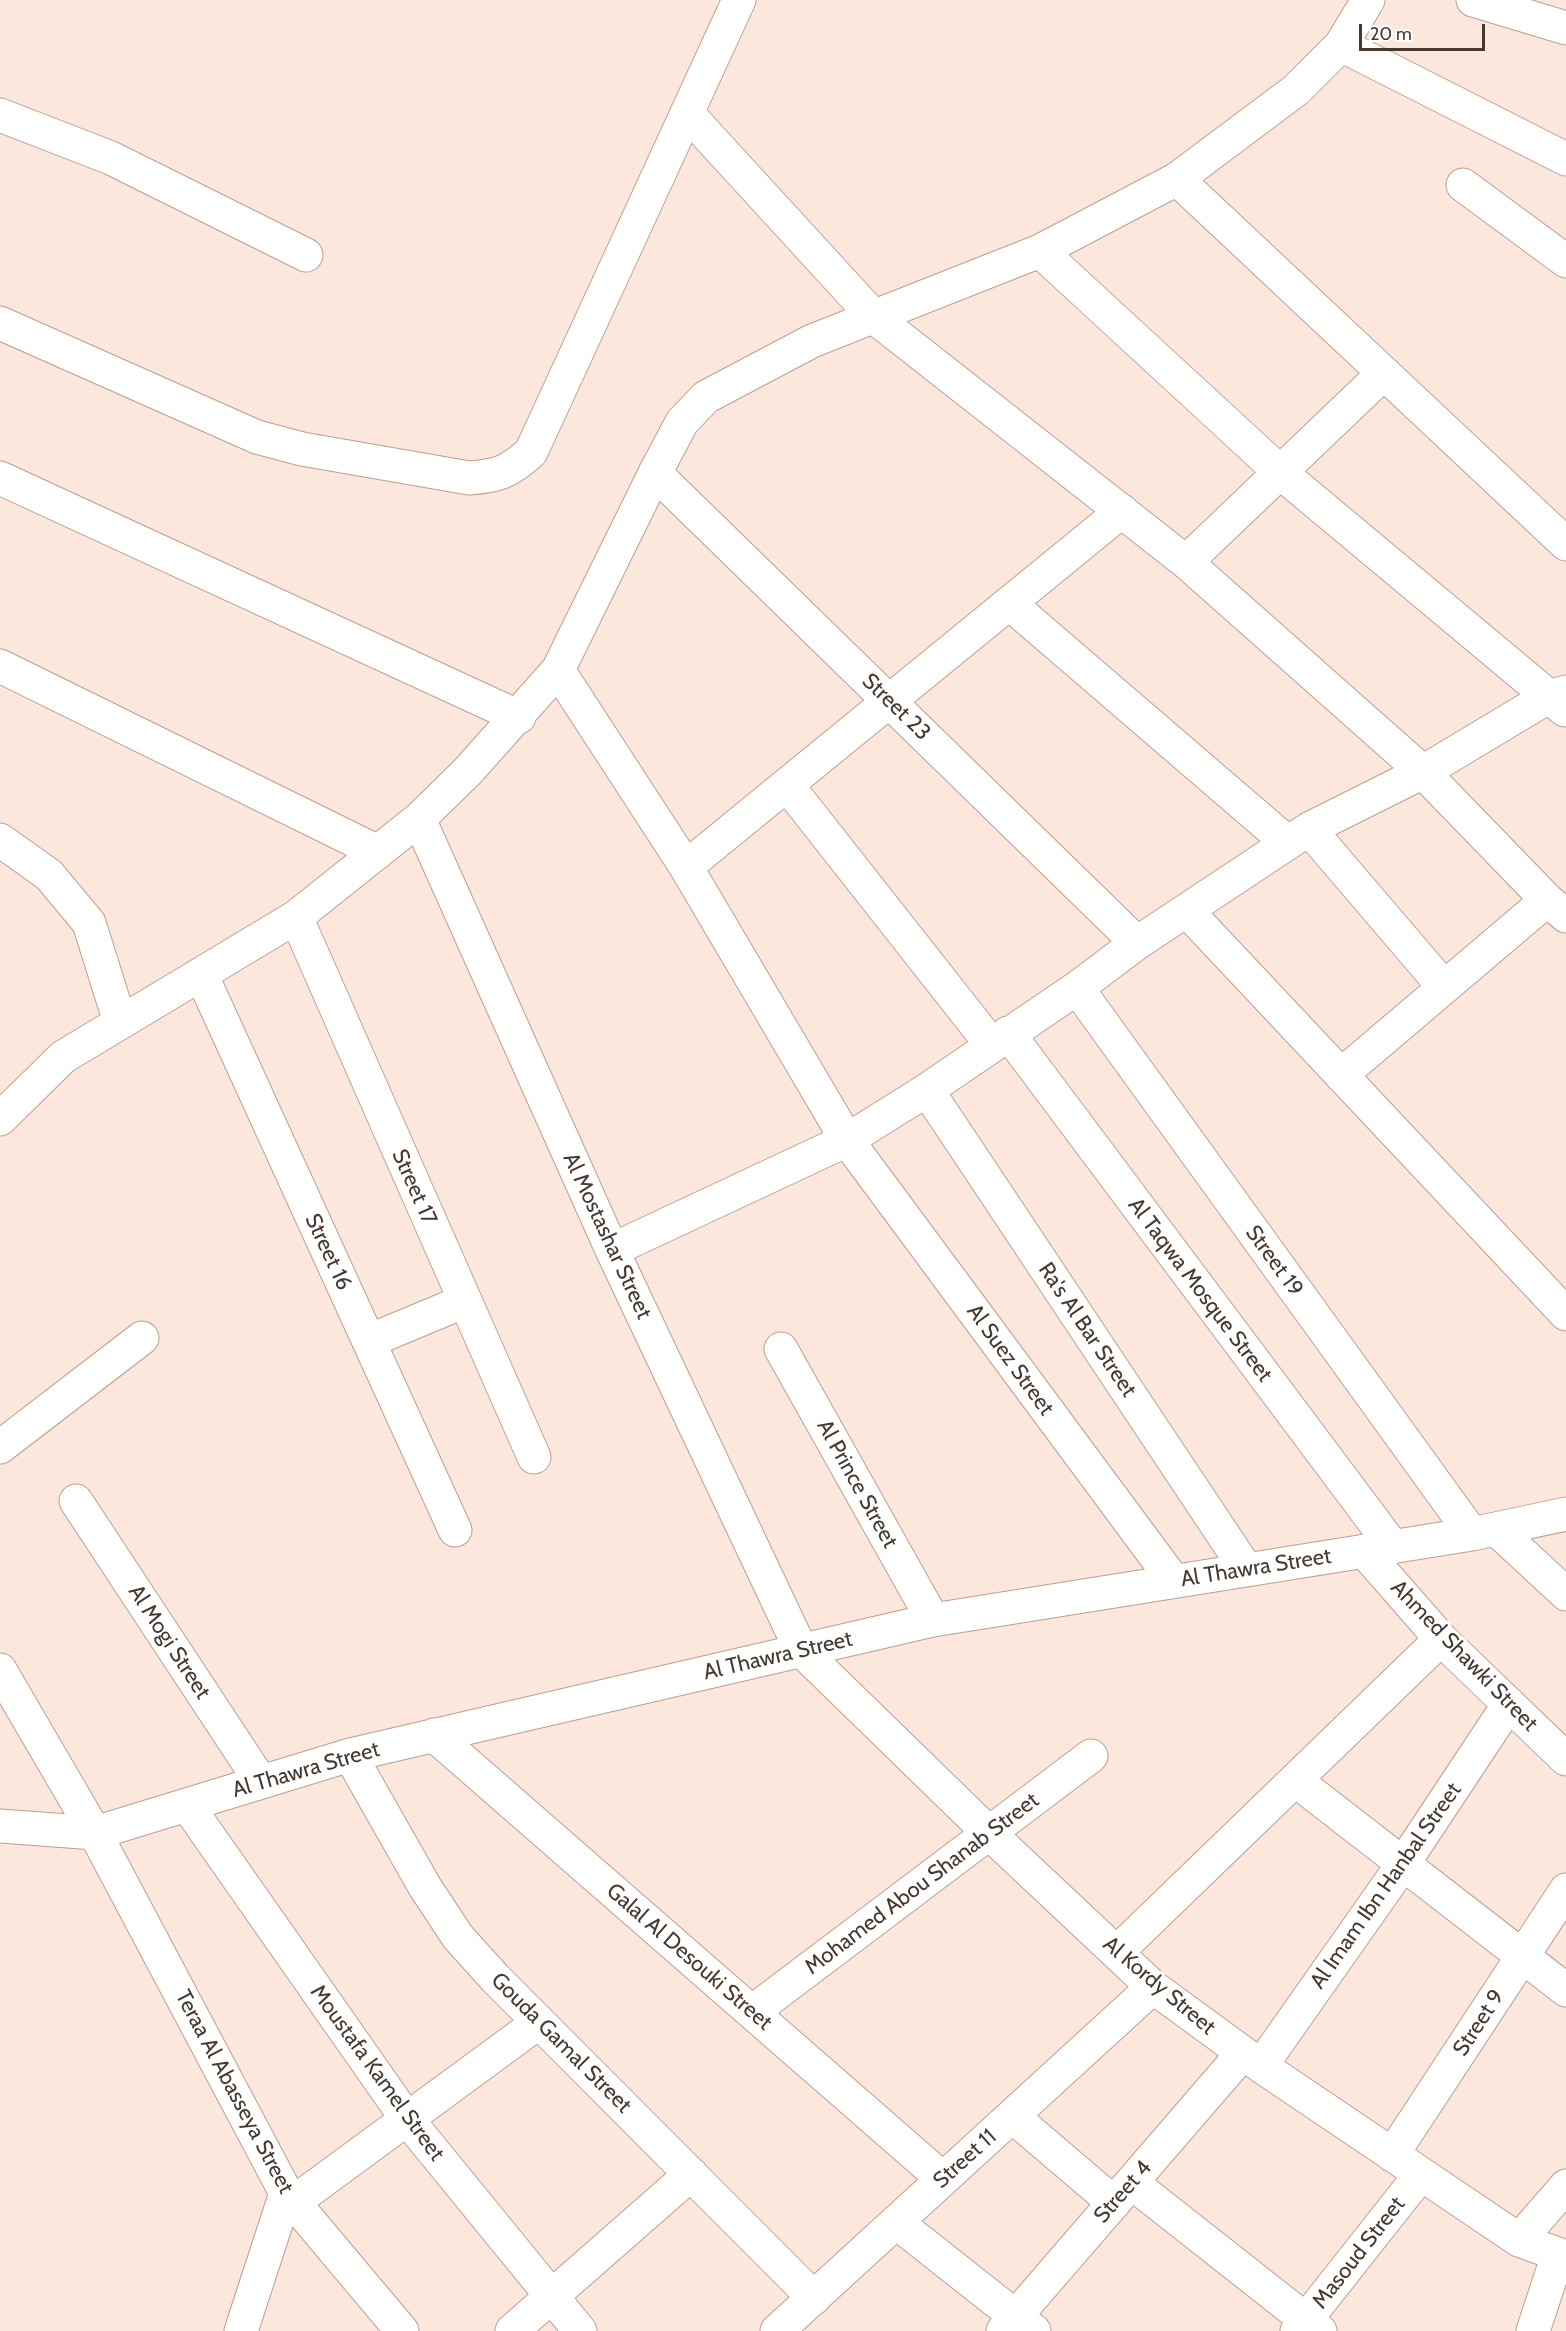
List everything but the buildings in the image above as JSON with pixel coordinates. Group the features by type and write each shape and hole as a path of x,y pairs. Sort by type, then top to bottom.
{"street":[{"path":"0,323 257,437 302,449 468,478 493,476 512,469 531,452 739,0"},
{"path":"0,1119 63,1057 296,916 419,819 519,717 558,670 655,472 682,422 705,397 812,342 1040,251 1177,179 1296,90 1341,45 1368,0"},
{"path":"1473,0 1566,28"},
{"path":"1341,45 1566,159"},
{"path":"687,113 874,317 1186,562 1423,772 1556,908 1444,987 1341,1075"},
{"path":"0,115 111,158 306,255"},
{"path":"1177,179 1384,373 1559,525"},
{"path":"1463,185 1566,261"},
{"path":"612,1250 847,1140 927,1090 999,1038 1077,988 1137,943 1298,836 1560,700 1281,473 1040,251"},
{"path":"1186,562 1384,373"},
{"name":"Street 23","path":"655,472 1137,943"},
{"path":"0,478 519,717"},
{"path":"686,867 1122,511"},
{"path":"1009,603 1298,836 1444,987"},
{"path":"0,666 378,852"},
{"name":"Al Suez Street","path":"558,670 686,867 847,1140 1173,1580"},
{"name":"Al Taqwa Mosque Street","path":"787,786 999,1038 1378,1549"},
{"name":"Al Mostashar Street","path":"419,819 612,1250 801,1650"},
{"path":"0,840 49,875 89,923 120,1022"},
{"path":"1187,911 1566,1314"},
{"name":"Street 17","path":"296,916 534,1457"},
{"name":"Street 16","path":"201,974 455,1530"},
{"name":"Street 19","path":"1077,988 1484,1532 1566,1594"},
{"name":"Ra's Al Bar Street","path":"927,1090 1246,1569"},
{"path":"369,1341 465,1301"},
{"path":"0,1447 142,1338"},
{"name":"Al Prince Street","path":"781,1349 933,1620"},
{"name":"Al Mogi Street","path":"76,1501 261,1782"},
{"name":"Al Thawra Street","path":"0,1826 95,1833 350,1755 933,1620 1484,1532 1566,1514"},
{"name":"Ahmed Shawki Street","path":"1378,1549 1441,1639 1564,1753"},
{"path":"1116,1952 1441,1639"},
{"name":"Al Kordy Street","path":"801,1650 989,1833 1153,1987 1252,2060 1519,2240 1562,2256"},
{"name":"Teraa Al Abasseya Street","path":"0,1670 95,1833 290,2198 402,2331"},
{"name":"Al Imam Ibn Hanbal Street","path":"1252,2060 1403,1864 1509,1704"},
{"name":"Galal Al Desouki Street","path":"434,1735 944,2179"},
{"name":"Gouda Gamal Street","path":"350,1755 424,1887 458,1937 539,2022 691,2174 799,2319"},
{"name":"Mohamed Abou Shanab Street","path":"752,2012 1091,1756"},
{"path":"1295,1780 1566,1990"},
{"name":"Moustafa Kamel Street","path":"187,1805 407,2119 580,2331"},
{"name":"Street 9","path":"1392,2155 1566,1890"},
{"name":"Street 11","path":"799,2319 896,2222 1153,1987"},
{"path":"241,2331 290,2198 407,2119 539,2022"},
{"name":"Street 4","path":"1017,2327 1123,2193 1252,2060"},
{"path":"1012,2116 1308,2327"},
{"path":"512,2331 691,2174"},
{"name":"Masoud Street","path":"1308,2327 1421,2174"},
{"path":"1519,2240 1566,2186"},
{"path":"896,2222 1017,2327"},
{"path":"1533,2331 1562,2256"}]}
